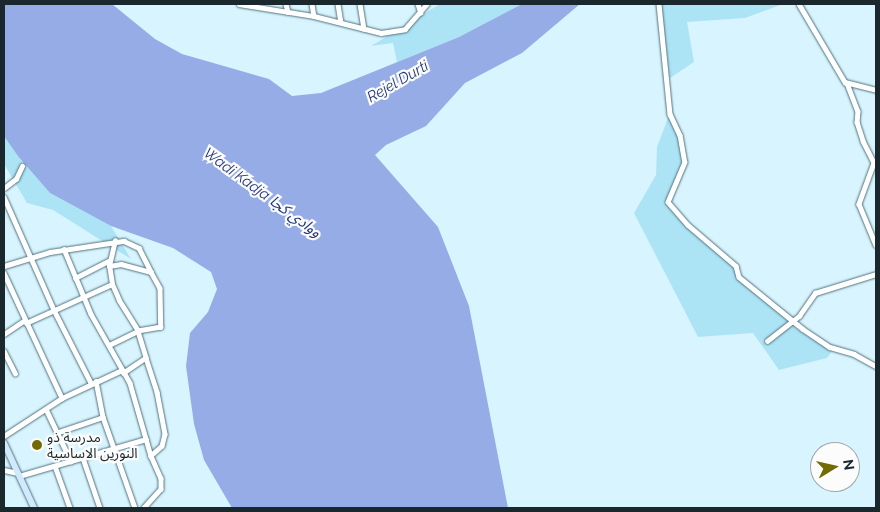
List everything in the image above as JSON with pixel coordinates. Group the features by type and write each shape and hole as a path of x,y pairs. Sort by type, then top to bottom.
{"main road":[{"path":"4,443 34,508"}],"street":[{"path":"239,4 258,5 314,16 381,33 398,31 411,24 427,4"},
{"path":"286,4 288,12"},
{"path":"312,4 314,16"},
{"path":"338,4 341,22"},
{"path":"360,4 364,28"},
{"path":"418,4 421,13"},
{"path":"659,4 670,114 680,134 685,162 668,202 688,225 736,266 739,277 793,320 830,347 854,354 876,366"},
{"path":"799,4 807,14 847,83 858,111 857,122 863,141 874,163 859,204 876,245"},
{"path":"805,4 807,14"},
{"path":"847,83 876,90"},
{"path":"4,188 16,179 22,166"},
{"path":"4,197 54,310 93,382 103,417 135,508"},
{"path":"4,266 64,249 115,241 135,244 160,288 162,325 138,331 109,345"},
{"path":"115,241 109,264 112,284 138,331 157,392 165,434 162,446 151,456"},
{"path":"64,249 83,296 134,394 151,456 161,478 162,489 144,508"},
{"path":"76,278 109,264 121,264 151,272"},
{"path":"4,274 62,398"},
{"path":"767,341 793,320 815,293 876,274"},
{"path":"4,334 25,322 112,284"},
{"path":"4,352 15,373"},
{"path":"4,436 62,398 93,382 123,371 146,358"},
{"path":"46,409 59,432 71,461"},
{"path":"59,432 103,417"},
{"path":"5,471 18,474 55,466 146,439"},
{"path":"83,458 100,508"},
{"path":"55,466 70,508"}],"shaded area":[{"path":"440,4 522,4 459,37 397,62 393,43 371,46"},
{"path":"660,4 783,4 745,18 687,22 694,62 670,78"},
{"path":"669,115 678,135 684,162 667,198 669,205 735,267 738,277 797,329 832,351 827,358 779,370 753,333 698,337 634,213 656,175 657,147"},
{"path":"4,136 50,193 111,226 131,259 53,210 27,203 4,164"}],"water":[{"path":"4,4 112,4 155,39 182,54 269,79 292,96 321,93 459,37 522,4 580,4 522,53 465,83 426,126 386,145 375,155 438,227 469,306 508,508 232,508 204,460 194,424 186,366 190,333 208,312 217,289 211,272 173,248 111,226 50,193 18,156 4,136"}],"place":[{"name":"مدرسة ذو النورين الاساسية","path":"37,445"}],"water label":[{"name":"Rejel Durti","path":"398,82"},
{"name":"Wadi Kadja ووادي كجا","path":"262,193"}]}
